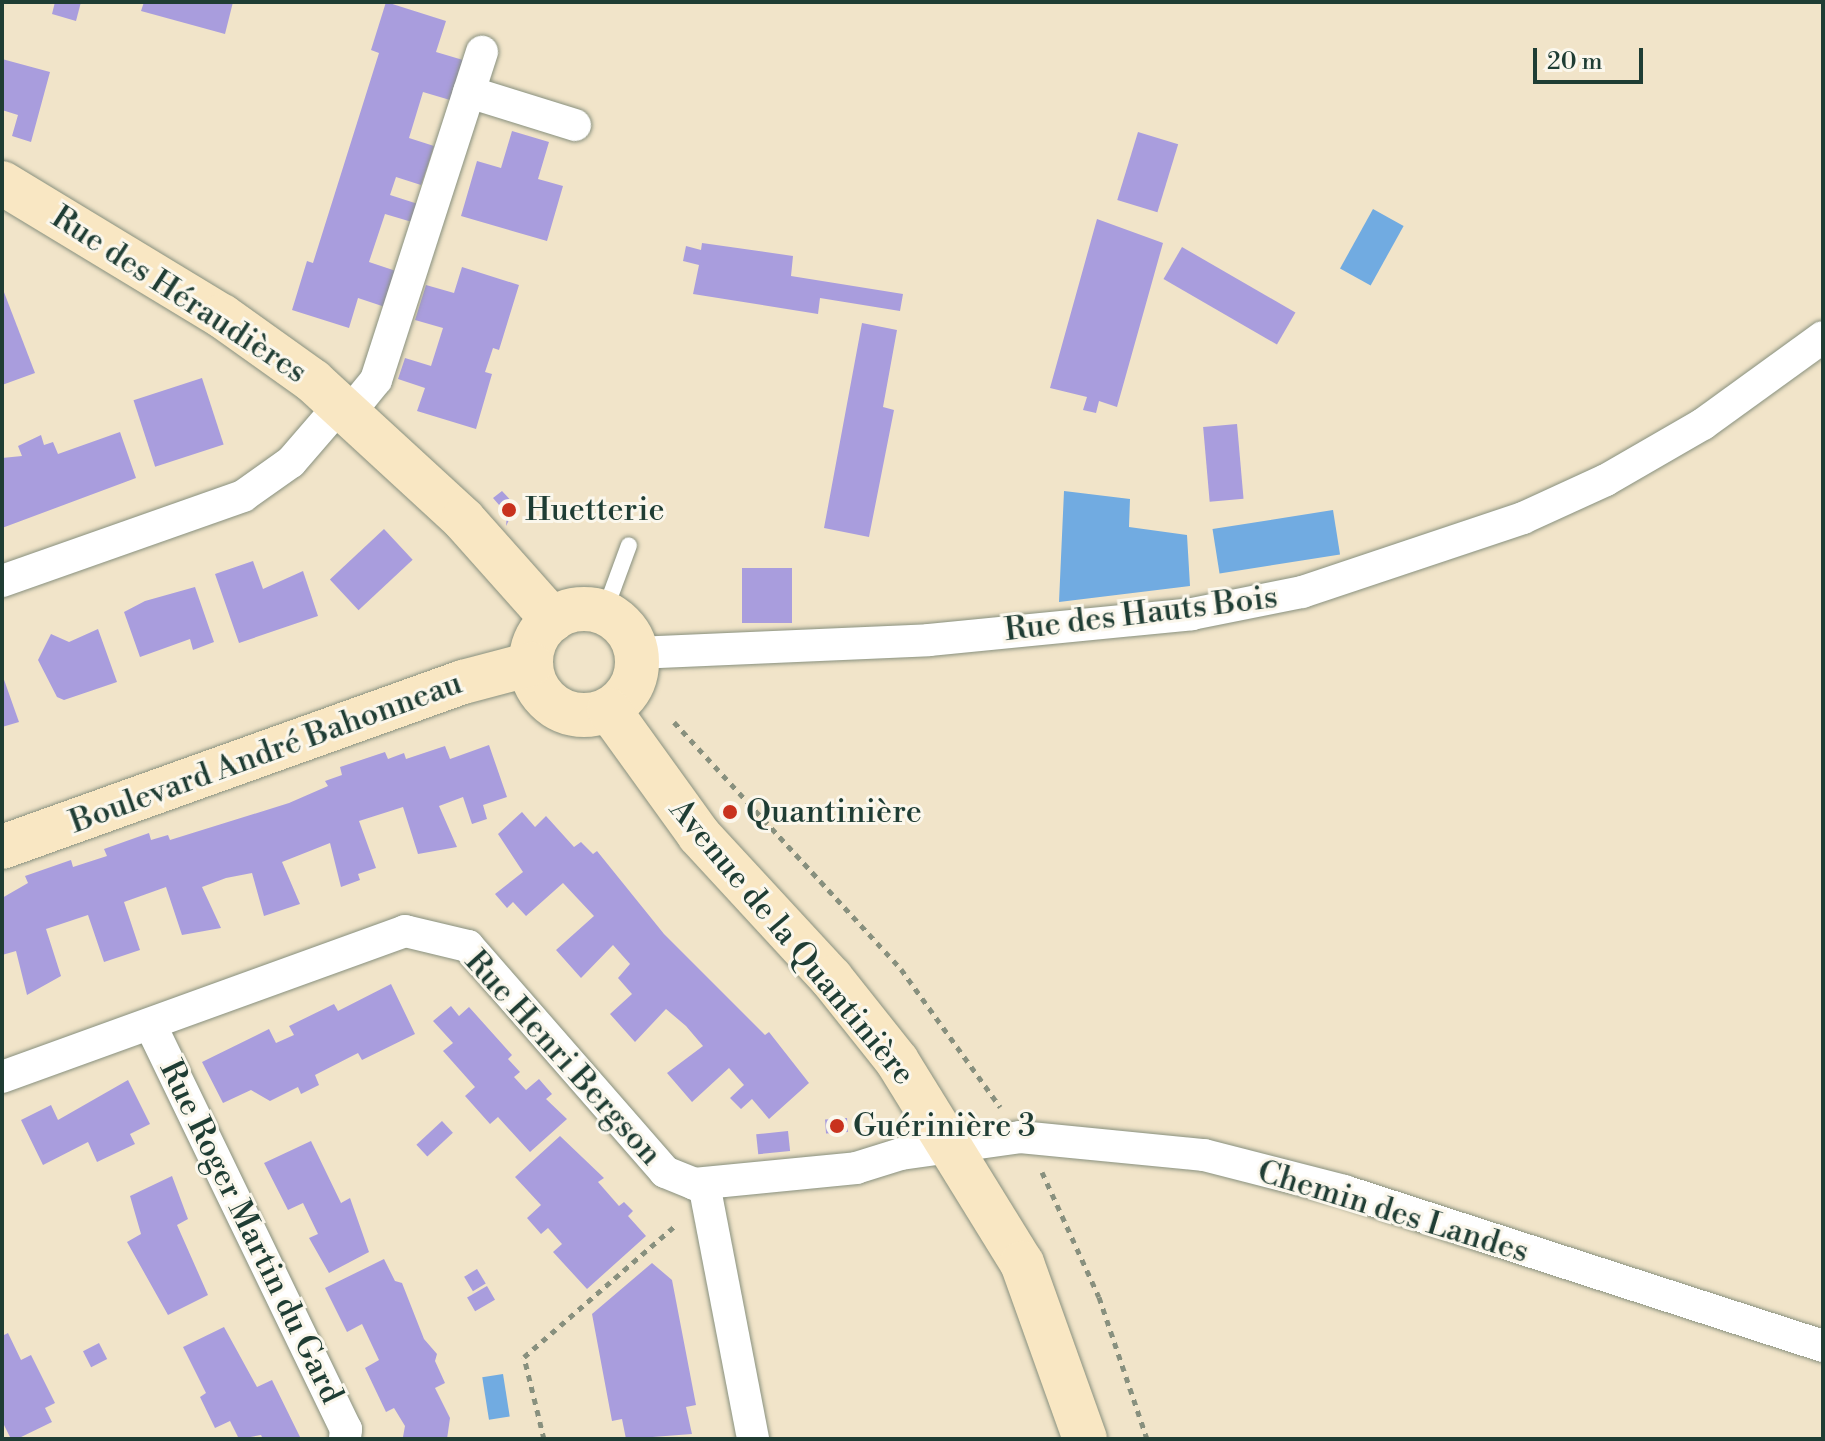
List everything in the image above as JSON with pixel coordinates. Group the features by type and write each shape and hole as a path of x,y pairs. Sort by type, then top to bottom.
{"street":[{"path":"2,581 243,496 291,462 376,380 482,52"},
{"path":"469,92 575,125"},
{"name":"Rue des Héraudières","path":"2,183 222,316 346,408 463,519 553,620"},
{"name":"Rue des Hauts Bois","path":"636,653 929,640 1192,614 1302,592 1523,518 1606,480 1703,424 1823,337"},
{"path":"586,609 604,613 619,623 636,653 632,686 609,710 592,715 557,708 543,697 531,664 533,647 553,620 586,609"},
{"name":"Boulevard André Bahonneau","path":"2,847 463,682 531,664"},
{"name":"Avenue de la Quantinière","path":"609,710 699,835 867,1022 954,1149 1022,1263 1085,1439"},
{"name":"Rue Henri Bergson","path":"2,1077 151,1026 405,931 468,946 665,1172 704,1184 856,1168 901,1154 954,1149"},
{"name":"Rue Roger Martin du Gard","path":"151,1026 346,1429 345,1439"},
{"name":"Chemin des Landes","path":"954,1149 1020,1137 1204,1155 1344,1191 1823,1346"},
{"path":"704,1184 753,1439"}],"lane":[{"path":"604,613 629,545"}],"path":[{"path":"674,722 901,969 1002,1109"},
{"path":"1035,1161 1099,1297 1147,1439"},
{"path":"544,1439 524,1357 681,1221"}],"water":[{"path":"1373,209 1404,226 1371,285 1340,268"},
{"path":"1064,491 1130,499 1129,527 1187,535 1190,586 1059,602"},
{"path":"1333,510 1340,554 1220,574 1213,529"},
{"path":"503,1374 510,1416 489,1420 482,1377"}],"building":[{"path":"55,2 81,2 76,21 52,14"},
{"path":"144,2 233,2 225,34 141,11"},
{"path":"386,2 446,21 436,52 463,60 450,100 423,92 409,138 434,146 421,185 396,177 390,195 418,204 412,222 385,214 369,262 396,271 385,307 358,298 349,328 292,310 307,261 313,263 379,53 371,50"},
{"path":"2,59 50,72 31,142 12,136 18,115 2,110"},
{"path":"512,131 549,142 538,179 563,186 547,241 461,216 477,161 501,168"},
{"path":"1138,132 1178,144 1157,212 1117,200"},
{"path":"1097,219 1163,243 1117,407 1099,401 1096,413 1083,410 1087,397 1050,388"},
{"path":"702,243 793,256 791,276 903,294 900,311 820,298 818,314 693,294 699,265 683,261 686,246 701,250"},
{"path":"1182,247 1295,312 1277,345 1164,279"},
{"path":"462,267 519,285 499,350 493,348 485,372 492,374 476,429 417,411 425,388 398,379 405,358 431,366 443,328 415,320 426,285 454,293"},
{"path":"2,287 35,373 2,385"},
{"path":"862,323 897,330 883,407 894,410 869,537 824,528"},
{"path":"202,378 224,445 155,467 134,400"},
{"path":"1237,424 1244,499 1210,502 1203,427"},
{"path":"120,432 136,478 2,528 2,458 22,456 18,446 41,435 44,445 53,442 58,454"},
{"name":"Huetterie","path":"502,491 516,506 506,526 507,514 493,498"},
{"path":"384,529 413,560 359,610 330,579"},
{"path":"253,561 263,589 303,571 318,616 239,643 215,574"},
{"path":"742,568 792,568 792,623 742,623"},
{"path":"195,587 214,642 193,650 190,639 140,657 124,612 145,601"},
{"path":"98,629 117,682 64,700 57,697 38,660 51,634 69,642"},
{"path":"2,674 19,722 2,727"},
{"path":"489,745 507,797 483,805 487,819 472,824 463,797 439,806 457,847 418,854 403,807 359,821 376,868 358,874 360,880 341,887 330,843 282,862 300,904 264,916 252,873 226,878 202,887 221,928 182,935 166,887 124,902 140,950 104,962 88,915 46,929 61,976 27,995 16,951 2,955 2,898 28,883 25,876 71,860 73,867 107,856 104,849 149,833 151,840 168,835 170,840 289,803 328,786 325,781 342,775 340,767 385,752 388,759 404,753 406,759 445,746 450,759"},
{"path":"522,812 535,827 546,816 574,847 581,842 593,854 597,851 664,934 765,1035 769,1032 809,1083 769,1119 752,1099 741,1109 730,1098 744,1085 729,1068 692,1102 667,1073 703,1046 686,1026 666,1009 635,1042 610,1014 632,994 618,978 630,964 613,945 581,978 556,950 594,916 563,883 526,916 513,902 507,908 495,894 523,872 498,834"},
{"path":"391,984 415,1034 362,1060 358,1053 315,1075 319,1085 301,1094 298,1087 270,1101 251,1090 223,1103 202,1062 269,1029 276,1043 294,1035 289,1026 334,1004 338,1011"},
{"path":"451,1006 459,1016 469,1007 512,1055 508,1059 520,1072 514,1077 526,1090 539,1079 552,1094 546,1099 567,1119 530,1152 498,1117 490,1124 465,1096 475,1087 443,1051 453,1043 433,1021"},
{"path":"128,1080 150,1124 130,1134 135,1144 97,1162 88,1142 43,1165 21,1120 51,1105 58,1120"},
{"name":"Guérinière 3","path":"847,1118 848,1132 826,1134 825,1120"},
{"path":"442,1121 453,1133 427,1157 416,1145"},
{"path":"788,1131 790,1151 758,1154 756,1134"},
{"path":"560,1136 604,1178 598,1182 619,1206 624,1202 633,1211 628,1216 646,1236 587,1289 553,1252 562,1244 548,1228 541,1234 527,1218 541,1205 515,1177"},
{"path":"311,1141 341,1203 350,1198 369,1252 329,1273 309,1238 318,1234 303,1203 288,1210 264,1163"},
{"path":"172,1176 188,1219 177,1225 208,1295 168,1315 127,1242 141,1234 130,1196"},
{"path":"384,1259 395,1281 402,1283 424,1339 437,1354 435,1361 445,1383 435,1388 450,1418 447,1439 403,1437 405,1426 394,1408 386,1412 365,1368 379,1360 362,1324 347,1332 325,1288"},
{"path":"652,1263 672,1280 696,1405 686,1407 692,1434 626,1439 622,1419 612,1421 592,1314"},
{"path":"477,1269 486,1284 473,1291 464,1277"},
{"path":"487,1286 495,1300 475,1311 467,1298"},
{"path":"224,1327 257,1387 272,1380 301,1439 263,1439 261,1435 239,1439 230,1421 215,1428 200,1397 206,1393 183,1347"},
{"path":"8,1333 21,1360 31,1355 55,1403 45,1408 52,1422 17,1439 11,1439 2,1421 2,1336"},
{"path":"99,1343 107,1359 91,1367 83,1351"}],"place":[{"name":"Huetterie","path":"509,510"},
{"name":"Quantinière","path":"730,812"},
{"name":"Guérinière 3","path":"837,1126"}]}
